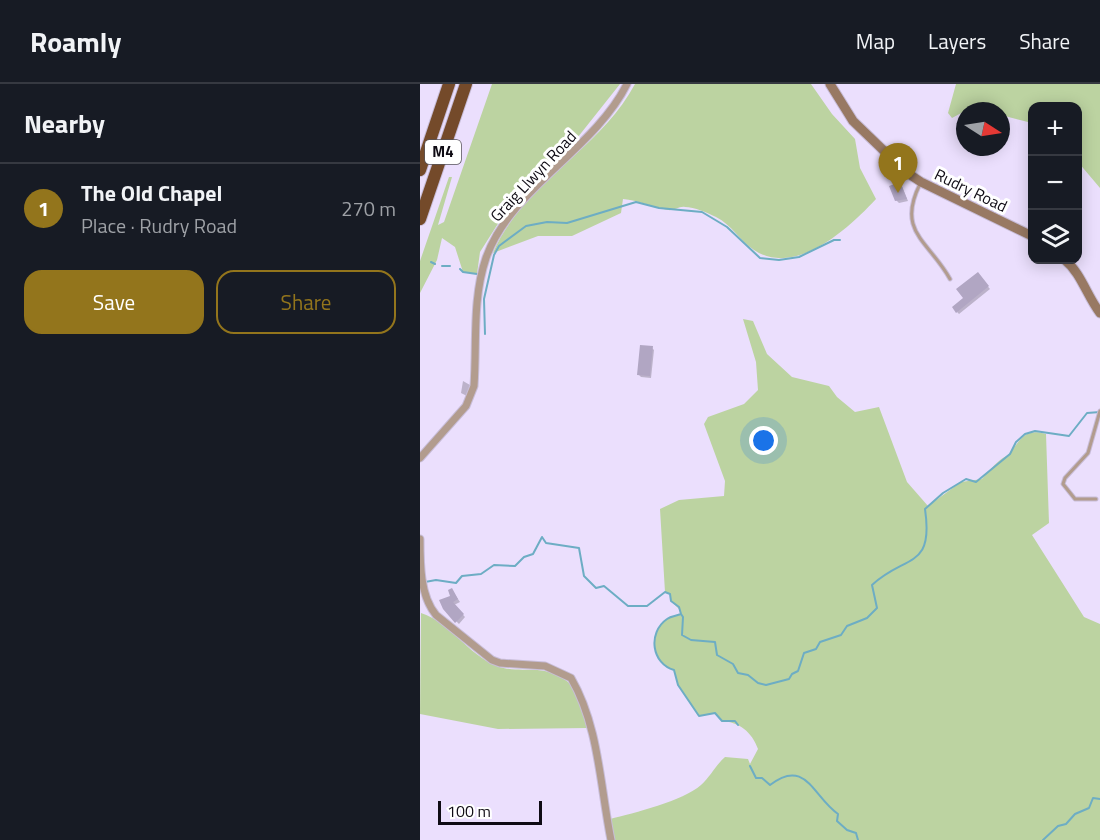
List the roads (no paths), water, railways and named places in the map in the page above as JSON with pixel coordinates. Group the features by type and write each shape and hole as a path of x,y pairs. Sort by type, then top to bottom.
{"highway":[{"name":"M4","path":"420,170 449,84"},
{"name":"M4","path":"420,219 466,84"}],"street":[{"name":"Graig Llwyn Road","path":"420,458 470,399 474,386 480,282 496,236 518,208 598,126 620,99 627,84"},
{"name":"Rudry Road","path":"830,84 853,121 906,172 921,182 1028,235"},
{"path":"1070,264 1074,267 1091,302 1100,313"},
{"path":"420,539 421,583 428,607 435,615 492,660 500,663 545,666 571,678 593,727 599,781 611,840"}],"lane":[{"path":"921,182 913,199 913,229 950,279"},
{"path":"1096,499 1075,498 1063,484 1065,478 1088,453 1100,411"}],"waterway":[{"path":"485,334 484,299 494,255 499,246 526,226 547,222 567,223 636,202 659,208 702,212 727,227 760,258 779,260 799,257 834,240 840,240"},
{"path":"431,262 435,264"},
{"path":"442,266 450,266"},
{"path":"460,269 463,272 477,274"},
{"path":"681,614 683,617 682,635 691,640 715,642 717,655 733,664 738,673 748,675 758,683 766,685 789,679 798,671 804,653 816,649 820,642 841,635 847,626 867,618 877,608 872,585 921,552 927,529 925,509 943,493 966,479 976,482 1010,454 1016,442 1025,434 1035,431 1069,436 1087,413 1100,412"},
{"path":"425,582 436,580 456,583 462,576 481,574 494,565 515,566 524,557 533,554 542,537 546,543 579,548 584,576 596,588 604,586 628,606 647,606 665,592 670,594 671,601 679,607 681,614 669,618 661,625 655,640 657,655 667,667 674,670 678,685 699,716 715,713 722,721 735,721 738,725"},
{"path":"750,766 756,778 762,778 770,785 792,775 801,777 838,814 837,821 847,830 856,833 858,840"},
{"path":"1043,840 1058,826 1066,824 1075,814 1089,808 1093,798 1100,799"}],"place":[{"name":"The Old Chapel","path":"898,193"}]}
